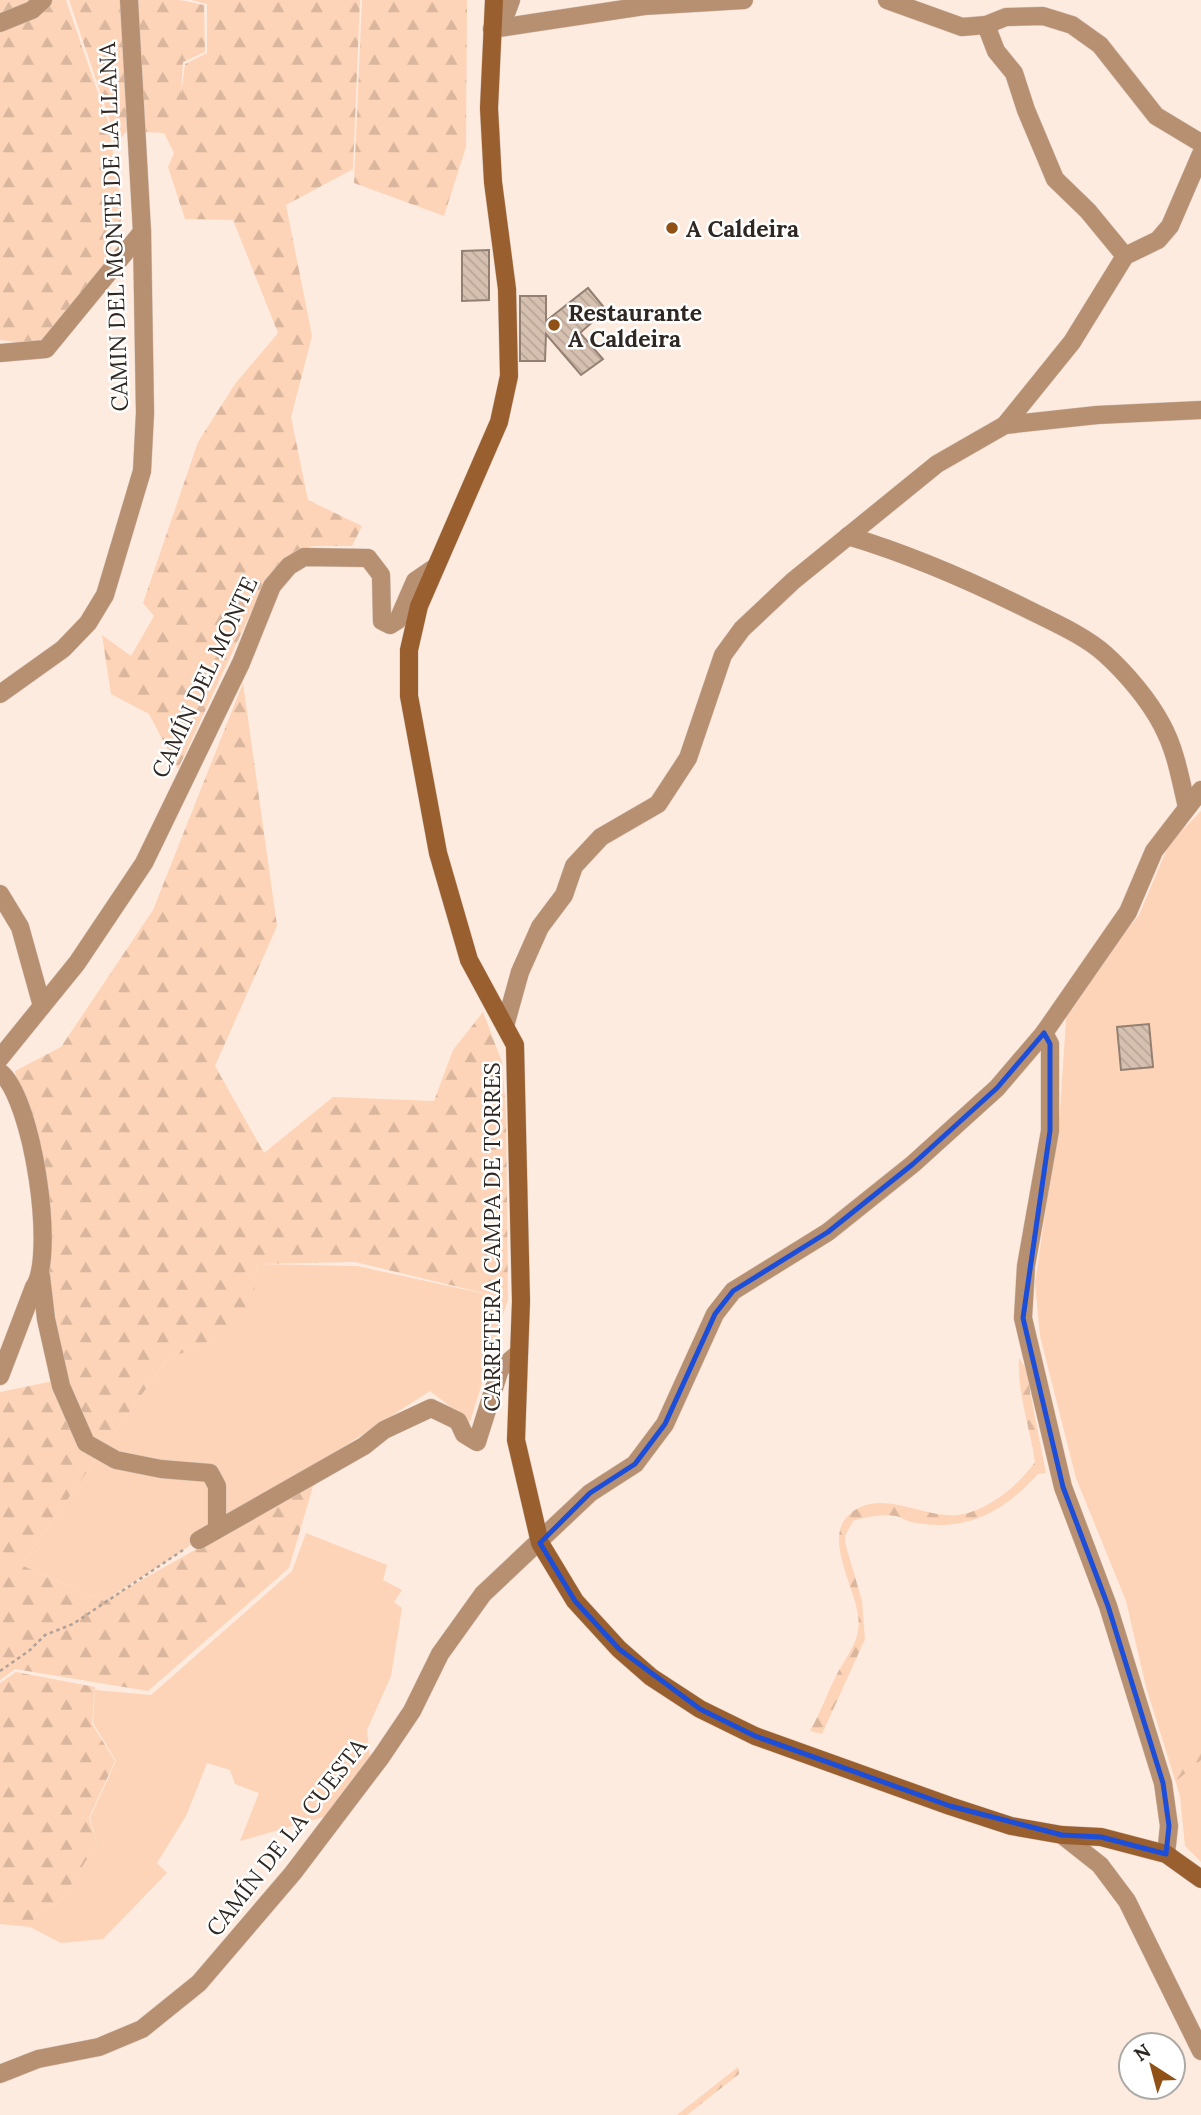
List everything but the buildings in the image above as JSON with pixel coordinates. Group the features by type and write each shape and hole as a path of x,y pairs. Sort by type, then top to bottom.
{"street":[{"path":"0,23 32,10 43,0"},
{"name":"CAMIN DEL MONTE DE LA LLANA","path":"0,694 63,649 88,624 105,595 142,471 145,413 142,232 129,0"},
{"name":"CARRETERA CAMPA DE TORRES","path":"494,0 489,108 493,182 507,289 509,376 499,422 419,606 409,650 409,696 438,853 469,960 515,1045 519,1353 516,1440 540,1543 575,1601 619,1649 651,1678 700,1709 755,1736 950,1807 1011,1826 1062,1835 1101,1837 1166,1854"},
{"path":"492,29 507,11 510,0"},
{"path":"492,29 645,6 744,0"},
{"path":"887,0 962,27 986,26 1006,16 1043,16 1072,25 1100,45 1156,116 1201,143"},
{"path":"986,26 996,51 1014,73 1026,110 1055,179 1088,211 1125,256"},
{"path":"505,1026 520,972 540,927 564,895 574,866 601,836 658,804 688,758 723,655 742,629 848,536 937,464 1005,425 1072,342 1125,256 1158,240 1170,226 1201,154"},
{"path":"0,353 46,349 142,232"},
{"path":"1005,425 1097,415 1201,410"},
{"path":"848,536 909,555 973,583 1055,623 1104,653 1135,686 1161,724 1178,760 1187,807"},
{"name":"CAMÍN DEL MONTE","path":"42,1006 77,963 144,863 241,663 272,586 289,566 304,557 368,558 381,575 382,621 390,625 398,620 415,581 434,568"},
{"name":"CAMÍN DE LA CUESTA","path":"0,2074 38,2059 99,2047 142,2029 199,1983 293,1873 381,1757 412,1711 440,1654 483,1594 590,1493 635,1464 665,1424 715,1314 733,1291 828,1232 913,1164 997,1088 1044,1033 1128,912 1154,851 1201,790"},
{"path":"0,894 20,927 42,1006 0,1058"},
{"path":"1044,1033 1050,1044 1050,1131 1026,1266 1023,1318 1063,1488 1108,1606 1163,1783 1169,1826 1166,1854 1201,1879"},
{"path":"0,1072 8,1079 23,1110 34,1145 41,1276 48,1330 61,1386 86,1443 116,1460 161,1469 210,1473 216,1486 218,1529"},
{"path":"0,1376 34,1287 41,1276"},
{"path":"198,1540 364,1446 384,1430 431,1408 458,1421 464,1434 477,1442 500,1369 519,1353"},
{"path":"1062,1835 1100,1866 1127,1901 1201,2051"}],"path":[{"path":"0,1671 46,1635 73,1625 198,1540"}],"highlighted area":[{"path":"1044,1033 1050,1044 1050,1131 1023,1318 1063,1487 1108,1606 1163,1783 1169,1826 1166,1854 1101,1837 1062,1835 950,1806 755,1736 700,1709 619,1649 575,1601 540,1543 590,1493 635,1464 665,1424 715,1314 733,1291 828,1232 913,1164 997,1088"}],"green space":[{"path":"0,0 66,0 108,122 123,215 103,270 40,345 0,340"},
{"path":"69,0 180,0 204,5 205,52 183,62 181,95 185,64 207,53 207,4 191,0 360,0 353,169 286,205 312,336 291,417 308,500 362,526 352,546 312,546 267,578 178,769 149,714 111,694 102,635 131,656 154,616 143,603 198,442 235,384 278,333 233,220 185,219 168,167 174,153 164,133 127,131 114,146 110,121"},
{"path":"362,0 467,0 466,147 444,216 354,183"},
{"path":"243,683 277,926 215,1066 264,1153 333,1097 434,1101 453,1050 483,1012 502,1062 506,1113 508,1299 355,1262 257,1264 250,1327 167,1359 21,1565 104,1601 314,1483 289,1568 148,1691 15,1669 0,1680 0,1392 53,1381 37,1178 15,1071 61,1047 153,910"},
{"path":"1201,811 1201,1862 1185,1846 1180,1796 1146,1687 1126,1601 1076,1478 1040,1336 1035,1283 1060,1111 1067,1005 1139,915 1169,844"},
{"path":"257,1264 357,1266 508,1299 470,1422 430,1391 104,1601 21,1565 167,1359 249,1327"},
{"path":"1019,1358 1029,1373 1030,1392 1046,1473 1038,1474 1025,1488 996,1509 965,1522 930,1525 885,1515 853,1521 845,1536 846,1546 862,1601 865,1639 822,1734 810,1731 858,1633 856,1604 840,1552 839,1539 846,1518 858,1508 885,1503 944,1515 958,1515 980,1509 1012,1488 1035,1462 1022,1397"},
{"path":"306,1533 387,1565 383,1580 402,1590 394,1602 402,1608 391,1676 367,1730 370,1756 324,1817 240,1841 259,1793 235,1784 230,1770 207,1763 186,1816 157,1863 167,1873 103,1939 61,1943 30,1927 37,1912 61,1901 97,1843 90,1818 116,1761 93,1723 95,1690 151,1695 292,1571"},
{"path":"16,1672 95,1687 92,1724 115,1761 89,1818 97,1843 61,1901 37,1912 30,1927 0,1924 0,1683"},
{"path":"1201,1746 1201,1760 1176,1781 1172,1770"},
{"path":"738,2067 739,2074 687,2115 677,2115"}],"place":[{"name":"A Caldeira","path":"672,228"},
{"name":"Restaurante A Caldeira","path":"554,325"}]}
